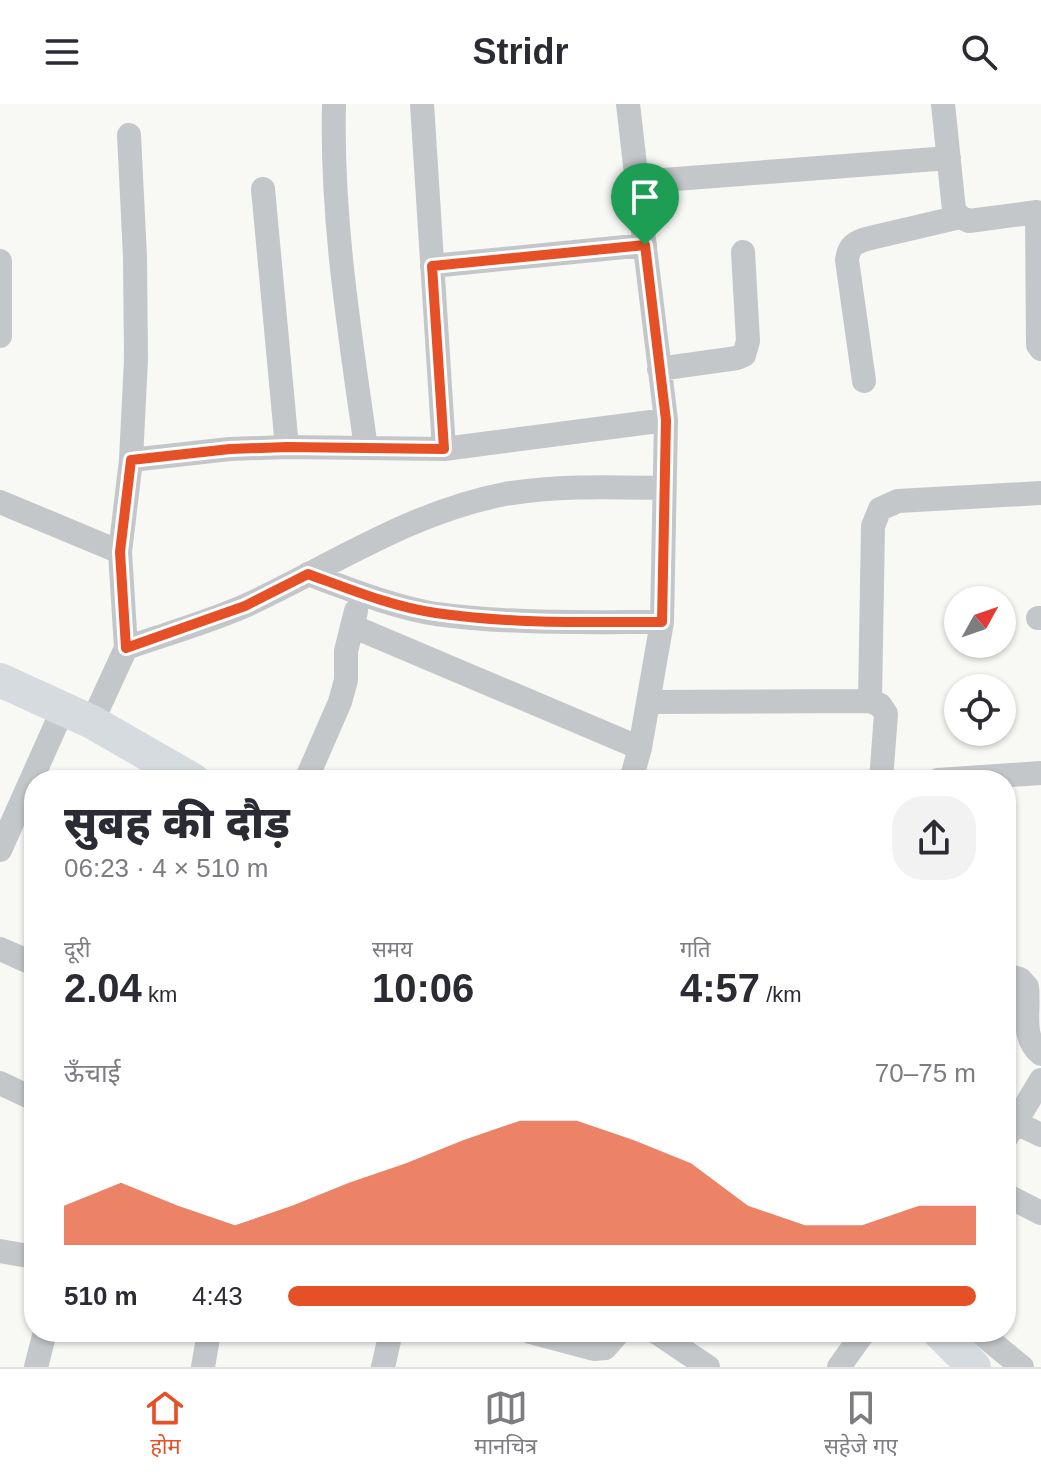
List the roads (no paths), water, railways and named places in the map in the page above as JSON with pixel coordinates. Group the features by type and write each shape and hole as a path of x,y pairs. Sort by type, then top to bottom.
{"main road":[{"path":"0,680 77,716 175,770"},
{"path":"949,1342 974,1367"}],"street":[{"path":"334,104 333,155 341,257 366,448"},
{"path":"422,104 444,449"},
{"path":"628,104 666,420 662,622 650,702 634,770"},
{"path":"943,104 954,210 960,217 969,221 1039,212 1038,345 1041,349"},
{"path":"126,648 120,552 131,460 136,359 129,135"},
{"path":"637,182 949,158"},
{"path":"263,189 287,447"},
{"path":"864,381 847,260 849,250 855,243 866,239 960,217"},
{"path":"432,266 645,245"},
{"path":"659,369 744,355 748,341 743,252"},
{"path":"0,261 0,336"},
{"path":"131,460 230,449 444,449 666,420"},
{"path":"44,770 77,716 126,648 245,606 366,543 437,513 505,494 575,486 664,488"},
{"path":"870,701 873,526 880,509 898,501 1041,493"},
{"path":"0,502 120,552"},
{"path":"308,574 361,593 434,613 524,621 662,622"},
{"path":"310,770 340,702 346,680 346,651 361,593"},
{"path":"352,626 640,748"},
{"path":"650,702 870,701 880,705 886,714 882,770"},
{"path":"1016,776 1041,773"},
{"path":"0,850 15,819"},
{"path":"0,949 24,960"},
{"path":"1016,978 1027,987 1026,1026 1029,1038 1041,1054"},
{"path":"1016,1122 1041,1080"},
{"path":"0,1083 24,1094"},
{"path":"1016,1131 1041,1135"},
{"path":"1016,1200 1041,1213"},
{"path":"0,1251 24,1255"},
{"path":"36,1367 42,1342"},
{"path":"203,1367 207,1342"},
{"path":"383,1367 389,1342"},
{"path":"568,1342 594,1349 605,1348 610,1342"},
{"path":"671,1342 708,1367"},
{"path":"839,1367 857,1342"},
{"path":"991,1342 1022,1367"}]}
